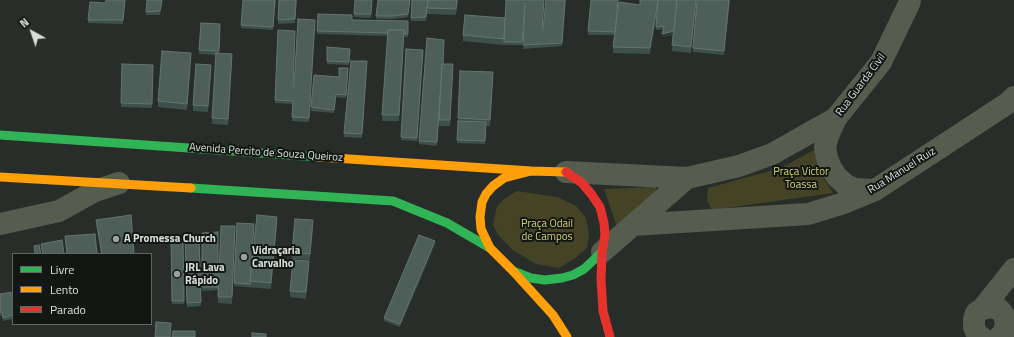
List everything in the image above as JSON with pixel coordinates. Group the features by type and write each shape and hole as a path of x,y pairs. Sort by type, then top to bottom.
{"main road":[{"name":"Avenida Percito de Souza Queiroz","path":"0,135 532,171"},
{"path":"490,248 481,229 480,217 482,202 486,194 493,186 504,178 532,171 566,172 582,183 600,208 604,223 605,235 602,252 601,280 604,311 610,337"},
{"path":"0,177 119,183 392,201 447,223 490,248 553,315 567,337"},
{"path":"513,271 531,278 545,280 562,278 574,275 584,269 602,252"}],"street":[{"name":"Rua Guarda Civil","path":"875,190 855,188 846,185 837,177 831,168 825,147 836,118 881,62 910,0"},
{"name":"Rua Manuel Ruiz","path":"633,225 808,214 841,204 875,190 1008,103 1014,97"},
{"path":"566,172 687,178 739,166 772,154 836,118"},
{"path":"602,252 687,178"},
{"path":"0,224 59,211 95,191 119,183"},
{"path":"979,322 1014,269"},
{"path":"960,337 979,322 990,307 999,309 1004,316 1006,329"}],"green space":[{"name":"Praça Victor Toassa","path":"814,150 822,175 833,193 712,210 707,200 708,188 781,168"},
{"path":"656,187 656,193 618,230 604,189"},
{"name":"Praça Odail de Campos","path":"517,191 557,197 576,206 586,218 589,235 587,248 559,268 536,264 513,250 499,236 493,225 497,206 504,199"}],"building":[{"path":"106,0 125,0 123,20 88,20 90,2 105,3"},
{"path":"147,0 162,0 160,11 146,12"},
{"path":"243,0 275,0 273,27 241,25"},
{"path":"279,0 296,0 295,19 278,20"},
{"path":"355,0 372,0 371,14 354,14"},
{"path":"378,0 410,0 408,14 376,16"},
{"path":"412,0 428,0 426,17 411,18"},
{"path":"428,0 457,0 456,9 427,8"},
{"path":"506,0 544,0 543,29 546,0 565,0 562,43 523,45 525,3 522,42 504,42"},
{"path":"591,0 618,0 615,32 588,31"},
{"path":"640,0 658,0 650,48 613,47 619,2 640,5"},
{"path":"658,0 677,0 674,31 662,34 664,26 656,27"},
{"path":"677,0 696,0 691,47 672,45"},
{"path":"697,0 729,0 724,51 693,48"},
{"path":"318,14 352,15 352,20 408,21 408,34 404,34 404,30 388,30 388,33 317,31"},
{"path":"465,15 505,18 504,39 463,35"},
{"path":"298,19 315,20 309,118 292,117 293,101 275,100 278,30 295,31 294,88"},
{"path":"201,23 220,24 219,51 199,50"},
{"path":"388,30 404,30 399,115 382,115"},
{"path":"427,38 444,40 437,142 419,141"},
{"path":"327,47 350,49 349,62 327,61"},
{"path":"406,49 423,50 417,138 401,137"},
{"path":"162,51 191,53 187,104 158,101"},
{"path":"216,53 232,54 228,119 212,118"},
{"path":"351,61 367,61 362,134 344,133"},
{"path":"122,64 153,65 152,104 121,103"},
{"path":"196,64 211,65 208,106 193,105"},
{"path":"442,64 453,64 450,120 439,120"},
{"path":"339,68 348,68 346,95 336,94 334,110 311,107 314,75 339,77"},
{"path":"460,71 493,72 490,120 458,118"},
{"path":"458,121 486,122 485,141 457,140"},
{"name":"A Promessa Church","path":"131,215 134,253 102,253 96,220"},
{"path":"257,215 277,217 271,283 250,281"},
{"path":"295,219 313,220 310,254 292,252"},
{"name":"Vidraçaria Carvalho","path":"237,223 254,224 250,284 234,283"},
{"path":"221,226 235,226 232,297 218,297"},
{"path":"218,232 218,287 202,287 202,233"},
{"path":"95,234 97,253 67,253 65,236"},
{"path":"185,235 199,235 201,302 187,303"},
{"path":"419,235 435,241 400,324 384,318"},
{"name":"JRL Lava Rápido","path":"171,239 183,240 184,301 172,301"},
{"path":"62,240 64,253 43,253 41,244"},
{"path":"39,245 41,253 35,253 34,246"},
{"path":"293,260 309,261 306,292 290,291"},
{"path":"12,292 12,315 3,318 2,312 0,312 0,294"},
{"path":"156,322 171,323 170,337 155,337"},
{"path":"173,331 195,331 195,337 172,337"},
{"path":"252,333 266,334 266,337 252,337"}],"traffic: fast":[{"path":"0,135 319,157"},
{"path":"191,188 393,201 447,223 490,248"},
{"path":"513,271 531,278 545,280 562,278 573,275 584,269 602,252"}],"traffic: slow":[{"path":"319,157 531,171"},
{"path":"566,172 531,171 504,178 493,186 486,194 482,202 480,217 481,229 490,248 553,315 567,337"},
{"path":"0,177 191,188"}],"traffic: jam":[{"path":"566,172 582,183 600,207 605,235 602,252 601,280 603,311 610,337"}],"place":[{"name":"A Promessa Church","path":"116,239"},
{"name":"Vidraçaria Carvalho","path":"244,257"},
{"name":"JRL Lava Rápido","path":"177,274"}]}
